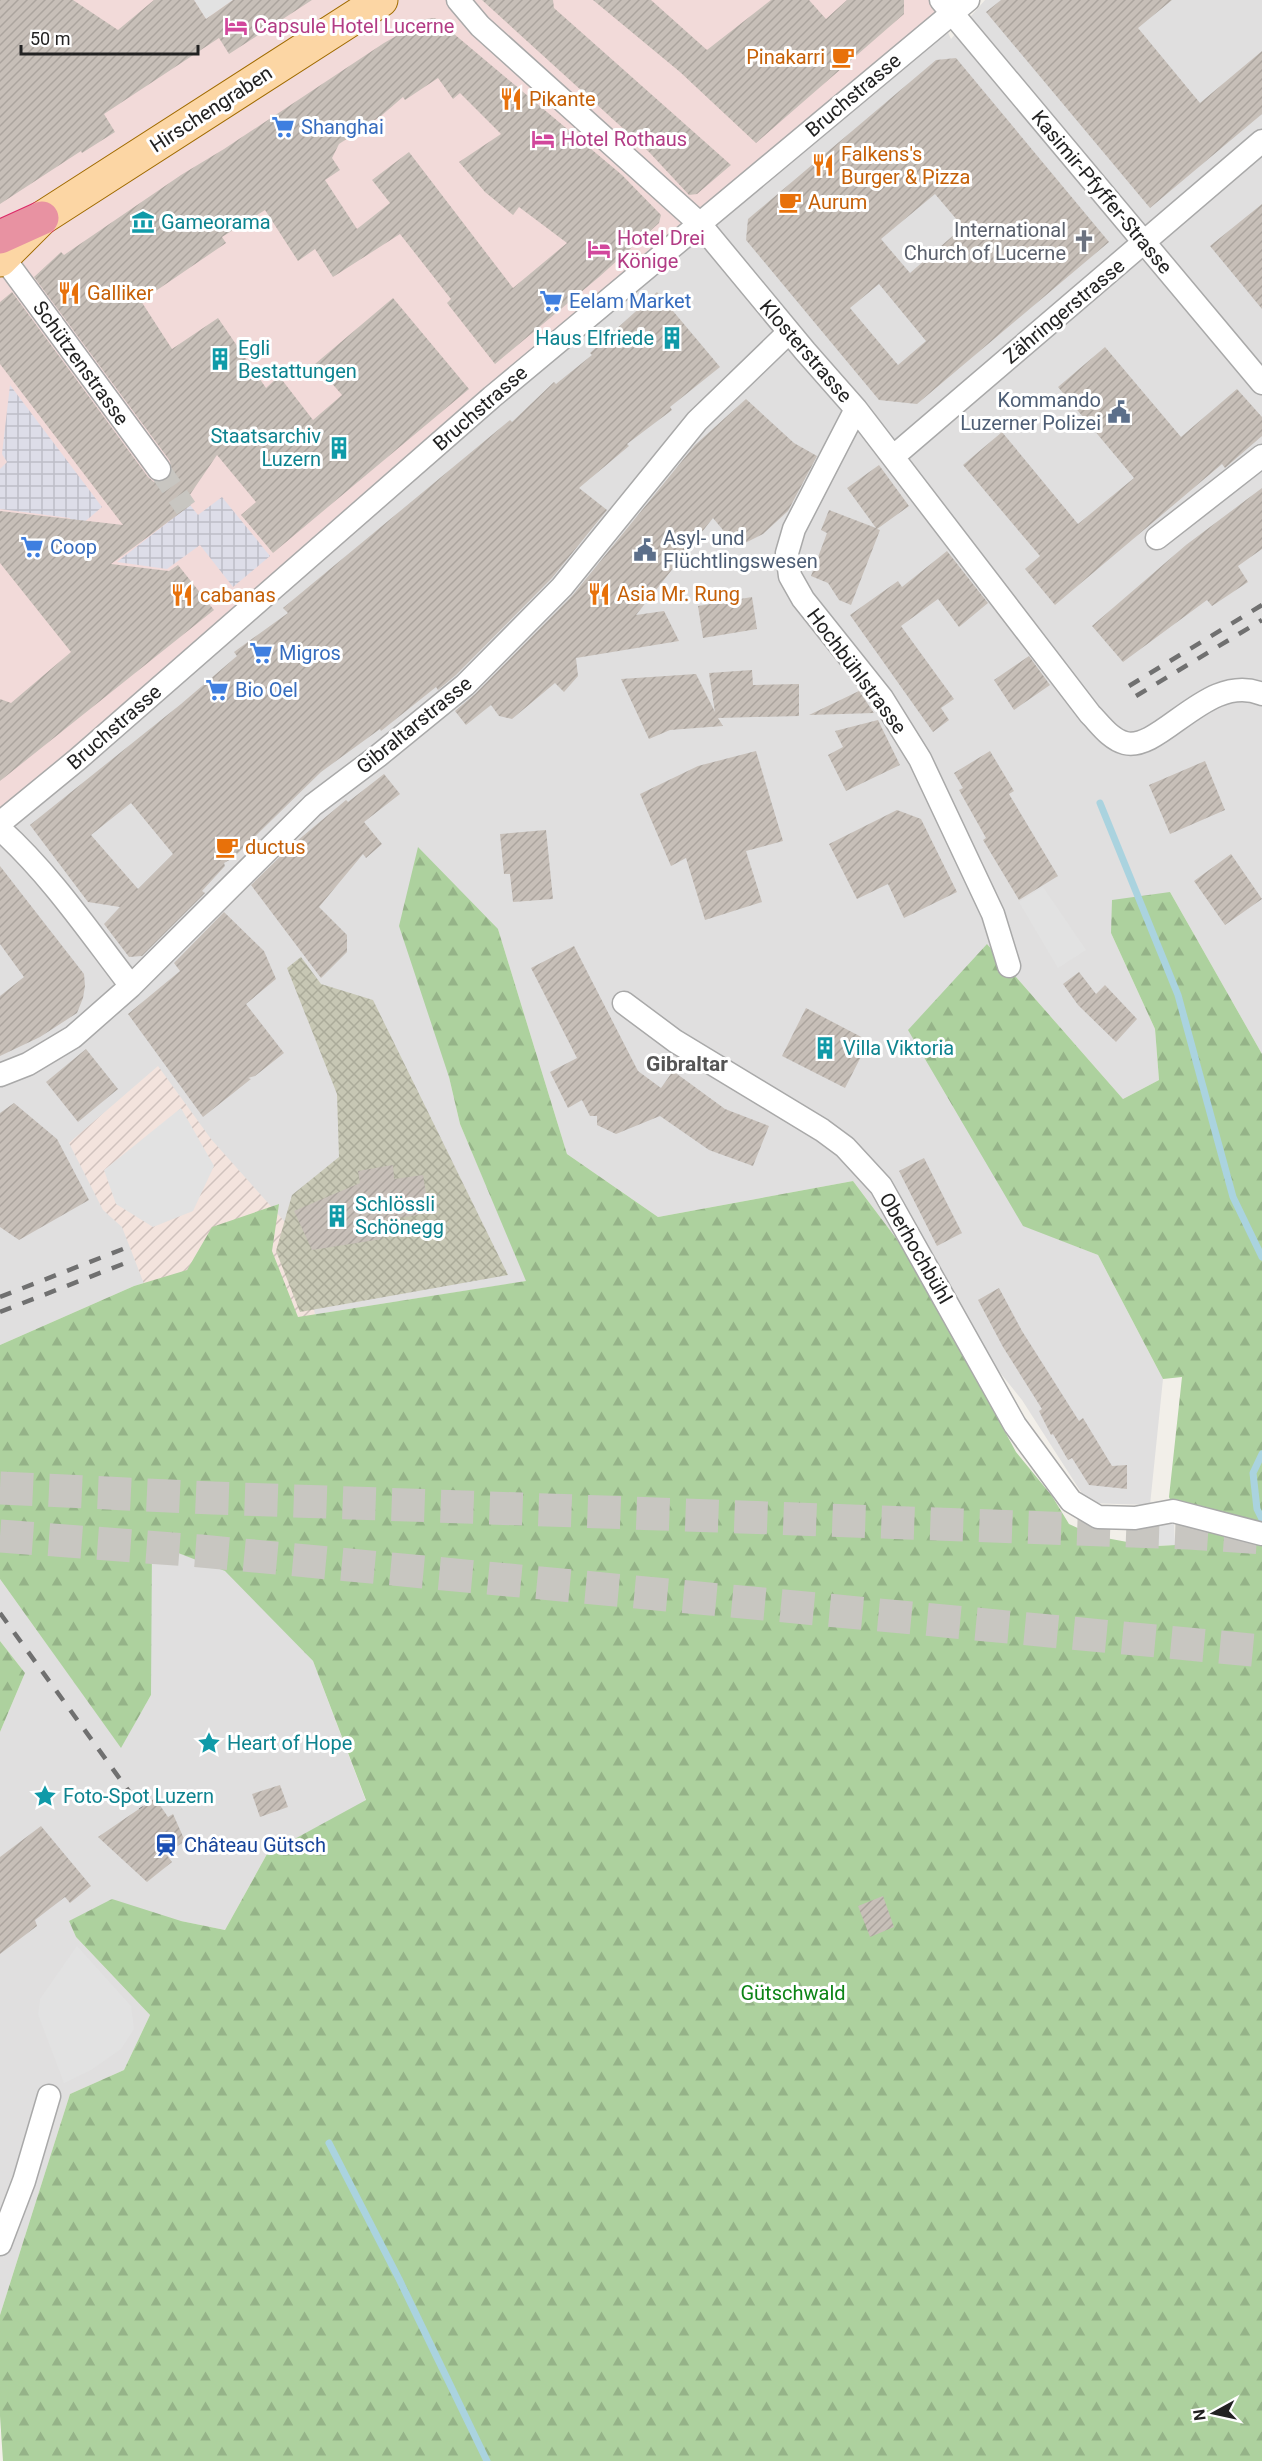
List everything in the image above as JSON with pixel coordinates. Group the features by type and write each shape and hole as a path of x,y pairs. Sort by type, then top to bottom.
{"highway":[{"path":"1,245 42,218"}],"main road":[{"name":"Hirschengraben","path":"42,218 381,0"}],"street":[{"name":"Klosterstrasse","path":"458,0 480,26 699,223 894,456 1090,714 1115,739 1128,744 1148,739 1225,691 1255,691 1262,694"},
{"name":"Bruchstrasse","path":"0,823 78,759 483,404 699,223 954,4"},
{"name":"Kasimir-Pfyffer-Strasse","path":"954,4 1144,243 1262,383"},
{"name":"Zähringerstrasse","path":"894,456 1262,141"},
{"name":"Schützenstrasse","path":"1,245 159,469"},
{"name":"Gibraltarstrasse","path":"0,1075 27,1064 73,1037 131,986 313,805 378,756 465,685 562,587 697,421 789,332"},
{"name":"Hochbühlstrasse","path":"856,409 794,529 787,553 790,576 803,599 882,698 920,759 993,914 1009,966"},
{"path":"1157,537 1262,456"},
{"path":"0,829 48,878 131,986"},
{"name":"Oberhochbühl","path":"624,1003 675,1041 822,1130 845,1147 866,1168 881,1186 1015,1425 1071,1501 1098,1517 1135,1518 1165,1512 1262,1534"},
{"path":"0,2244 24,2181 49,2096"}],"shaded area":[{"path":"0,0 930,0 938,11 0,813"},
{"path":"194,0 233,0 206,19"},
{"path":"930,0 950,0 938,11"},
{"path":"985,0 1262,0 1262,1054 1170,892 1111,933 1155,1029 1159,1080 1123,1099 987,944 1023,1225 1098,1255 1163,1379 1150,1505 1088,1503 1022,1400 956,1318 853,1181 658,1217 567,1154 498,929 449,1077 460,1124 527,1281 298,1317 272,1251 278,1204 187,1270 134,1286 0,1345 0,813 938,11 951,39"},
{"path":"10,385 102,507 82,524 66,556 70,518 0,509 0,469 7,462 2,454"},
{"path":"222,497 270,556 233,587 200,545 167,569 117,562 190,505 198,515"},
{"path":"1043,887 1086,950 1058,968 1019,902"},
{"path":"301,957 321,984 373,1000 508,1275 300,1312 276,1251 292,1195 339,1157 337,1094 287,968"},
{"path":"158,1066 211,1139 292,1230 320,1332 146,1289 122,1227 103,1210 69,1143"},
{"path":"181,1108 214,1166 193,1211 153,1227 116,1204 104,1170"},
{"path":"1174,1523 1175,1545 1149,1546 1148,1524"},
{"path":"151,1543 225,1570 313,1661 366,1801 267,1854 225,1930 181,1921 69,1921 76,1937 150,2015 124,2070 70,2094 0,2315 0,1732 25,1673 0,1641 0,1579 121,1747 151,1695"},
{"path":"77,1946 131,2006 134,2029 121,2049 91,2070 64,2083 38,2014 40,1999"}],"green space":[{"name":"Gütschwald","path":"418,847 498,929 567,1154 658,1217 853,1181 956,1318 964,1356 1016,1452 1052,1496 1069,1524 1095,1536 1149,1546 1175,1545 1178,1521 1169,1497 1182,1377 1163,1379 1098,1255 1023,1226 908,1030 987,944 1123,1099 1159,1080 1155,1029 1111,933 1112,900 1170,892 1262,1054 1262,2461 3,2461 0,2416 0,2315 70,2094 124,2070 150,2015 76,1937 69,1921 112,1899 181,1921 225,1930 267,1854 366,1800 313,1661 225,1571 152,1543 151,1695 121,1748 0,1579 0,1345 134,1286 187,1270 212,1227 279,1204 272,1251 298,1317 526,1281 460,1124 449,1077 399,926"},
{"path":"0,1641 25,1673 0,1732"}],"building":[{"path":"0,0 73,0 118,30 154,0 194,0 206,19 233,0 312,0 229,54 219,38 104,114 115,132 82,153 81,151 0,204"},
{"path":"482,0 553,0 554,8 731,165 697,194 689,195 649,152"},
{"path":"593,0 651,0 707,50 771,0 809,0 826,19 847,0 904,0 904,14 756,143 680,72"},
{"path":"1001,0 1172,0 1138,28 1200,103 1262,51 1262,114 1150,208 986,12"},
{"path":"435,18 622,175 661,215 659,223 599,277 495,364 447,303 451,299 400,234 333,277 315,249 298,261 265,210 222,237 226,243 141,301 172,349 218,318 266,388 279,376 313,420 342,395 315,364 393,298 469,389 273,553 241,515 256,502 217,455 187,499 191,505 111,564 169,571 178,565 214,610 0,781 0,699 11,703 71,652 0,563 0,511 123,525 0,364 0,302 12,292 148,477 154,482 166,480 172,474 170,461 34,277 61,252 64,255 181,175 384,43 426,19","holes":["438,78 453,99 460,93 501,134 459,162 485,192 513,215 519,207 567,243 513,288 409,152 372,180 390,203 357,229 325,180 340,170 332,158 339,144 381,116 403,97 405,100"]},
{"path":"956,58 1109,242 917,404 879,400 746,240 748,219 936,60","holes":["935,194 963,227 910,273 881,239","879,284 926,341 898,365 850,308"]},
{"path":"1262,204 1262,309 1210,246"},
{"path":"657,292 720,367 670,407 672,410 627,444 629,446 579,488 607,510 552,578 456,675 438,690 436,687 381,731 380,729 321,772 233,858 224,863 225,866 202,891 205,893 142,956 129,957 104,924 120,907 88,902 30,825 181,704 237,656 234,652 288,613 283,608 510,420 512,422 554,382 556,384 592,355 590,353","holes":["131,803 173,854 138,889 91,835"]},
{"path":"1105,347 1181,437 1237,389 1262,417 1262,436 1225,468 1222,464 1055,605 1025,569 1040,556 963,465 1002,432 1078,524 1134,478 1058,387"},
{"path":"746,399 794,443 817,456 788,511 763,534 737,547 713,518 636,615 664,611 679,641 576,658 578,676 564,692 555,683 512,719 499,716 491,705 466,725 455,711 475,694 572,596 695,445"},
{"path":"879,465 909,506 877,529 880,530 851,605 839,600 828,583 811,576 827,533 821,530 829,510 876,528 847,488"},
{"path":"1262,488 1262,549 1238,566 1248,582 1212,606 1207,600 1123,662 1092,626 1186,545"},
{"path":"947,551 988,603 959,627 938,599 901,626 954,699 941,708 949,720 933,732 850,615 898,581 902,587"},
{"path":"752,597 757,629 703,638 698,606"},
{"path":"1029,656 1050,685 1014,710 994,680"},
{"path":"752,670 753,685 799,684 799,716 718,718 723,726 670,730 649,739 621,679 696,674 715,712 709,673"},
{"path":"859,691 874,713 809,715"},
{"path":"878,720 900,765 846,791 828,755 843,747 835,731"},
{"path":"756,751 783,841 746,851 762,902 705,920 686,858 671,866 640,794 698,766"},
{"path":"990,751 1014,791 1009,794 1058,876 1019,900 983,840 986,838 959,790 963,788 954,773"},
{"path":"1205,761 1225,810 1170,834 1149,785"},
{"path":"384,774 400,794 364,822 382,844 366,858 363,854 319,907 347,935 347,952 321,978 251,885 291,846 346,800 348,802"},
{"path":"897,810 921,819 957,892 904,918 888,884 857,899 829,844"},
{"path":"546,830 553,899 513,902 510,874 504,874 500,834"},
{"path":"1231,854 1262,899 1225,925 1194,881"},
{"path":"0,866 84,974 85,986 77,1013 40,1037 0,1056 0,996 24,977 0,944"},
{"path":"224,912 264,951 276,979 246,1004 284,1053 255,1076 248,1078 251,1079 203,1117 128,1014 180,971 174,963"},
{"path":"574,946 638,1071 661,1088 673,1071 725,1109 769,1126 753,1166 709,1150 660,1116 616,1134 597,1125 597,1116 590,1116 582,1100 568,1108 550,1072 577,1058 531,968"},
{"path":"1079,972 1096,994 1105,985 1137,1019 1116,1042 1078,1005 1063,984"},
{"name":"Villa Viktoria","path":"806,1008 869,1041 845,1088 782,1056"},
{"path":"86,1049 118,1089 78,1122 46,1082"},
{"path":"14,1103 57,1139 89,1200 19,1240 0,1227 0,1113"},
{"path":"924,1158 962,1233 937,1246 899,1171"},
{"path":"393,1165 394,1179 423,1175 429,1213 379,1221 382,1239 312,1250 294,1211 360,1183 358,1171"},
{"path":"999,1288 1022,1331 1079,1421 1083,1418 1112,1466 1127,1465 1127,1489 1089,1485 1072,1458 1068,1460 1053,1434 1051,1435 1039,1411 1042,1409 1003,1347 978,1300"},
{"path":"280,1785 288,1807 260,1817 252,1794"},
{"path":"155,1798 168,1817 173,1814 185,1841 166,1854 172,1862 147,1882 98,1837"},
{"path":"41,1826 91,1886 70,1903 65,1897 35,1920 37,1926 0,1954 0,1857"},
{"path":"883,1896 894,1927 870,1937 858,1906"}],"waterway":[{"path":"1100,803 1178,995 1233,1197 1262,1257"},
{"path":"1262,1454 1253,1473 1257,1509 1262,1519"},
{"path":"329,2143 399,2279 487,2461"}],"tunnel":[{"path":"159,469 186,508"},
{"path":"0,1488 213,1498 1189,1533 1262,1538"},
{"path":"0,1536 201,1551 1262,1651"}],"railway":[{"path":"1129,686 1262,605"},
{"path":"1136,696 1262,620"},
{"path":"0,1297 123,1249"},
{"path":"0,1312 128,1262"},
{"path":"0,1613 141,1808"}],"place":[{"name":"Capsule Hotel Lucerne","path":"236,26"},
{"name":"Pinakarri","path":"843,57"},
{"name":"Pikante","path":"511,99"},
{"name":"Shanghai","path":"283,127"},
{"name":"Hotel Rothaus","path":"543,139"},
{"name":"Falkens's Burger & Pizza","path":"823,165"},
{"name":"Aurum","path":"790,202"},
{"name":"Gameorama","path":"143,222"},
{"name":"International Church of Lucerne","path":"1084,241"},
{"name":"Hotel Drei Könige","path":"599,249"},
{"name":"Galliker","path":"69,293"},
{"name":"Eelam Market","path":"551,301"},
{"name":"Haus Elfriede","path":"672,338"},
{"name":"Egli Bestattungen","path":"220,359"},
{"name":"Kommando Luzerner Polizei","path":"1119,412"},
{"name":"Staatsarchiv Luzern","path":"339,448"},
{"name":"Coop","path":"32,547"},
{"name":"Asyl- und Flüchtlingswesen","path":"645,550"},
{"name":"Asia Mr. Rung","path":"599,594"},
{"name":"cabanas","path":"182,595"},
{"name":"Migros","path":"261,653"},
{"name":"Bio Oel","path":"217,690"},
{"name":"ductus","path":"227,847"},
{"name":"Villa Viktoria","path":"825,1048"},
{"name":"Schlössli Schönegg","path":"337,1216"},
{"name":"Heart of Hope","path":"209,1743"},
{"name":"Foto-Spot Luzern","path":"45,1796"},
{"name":"Château Gütsch","path":"166,1845"}],"district":[{"name":"Gibraltar","path":"687,1064"}]}
